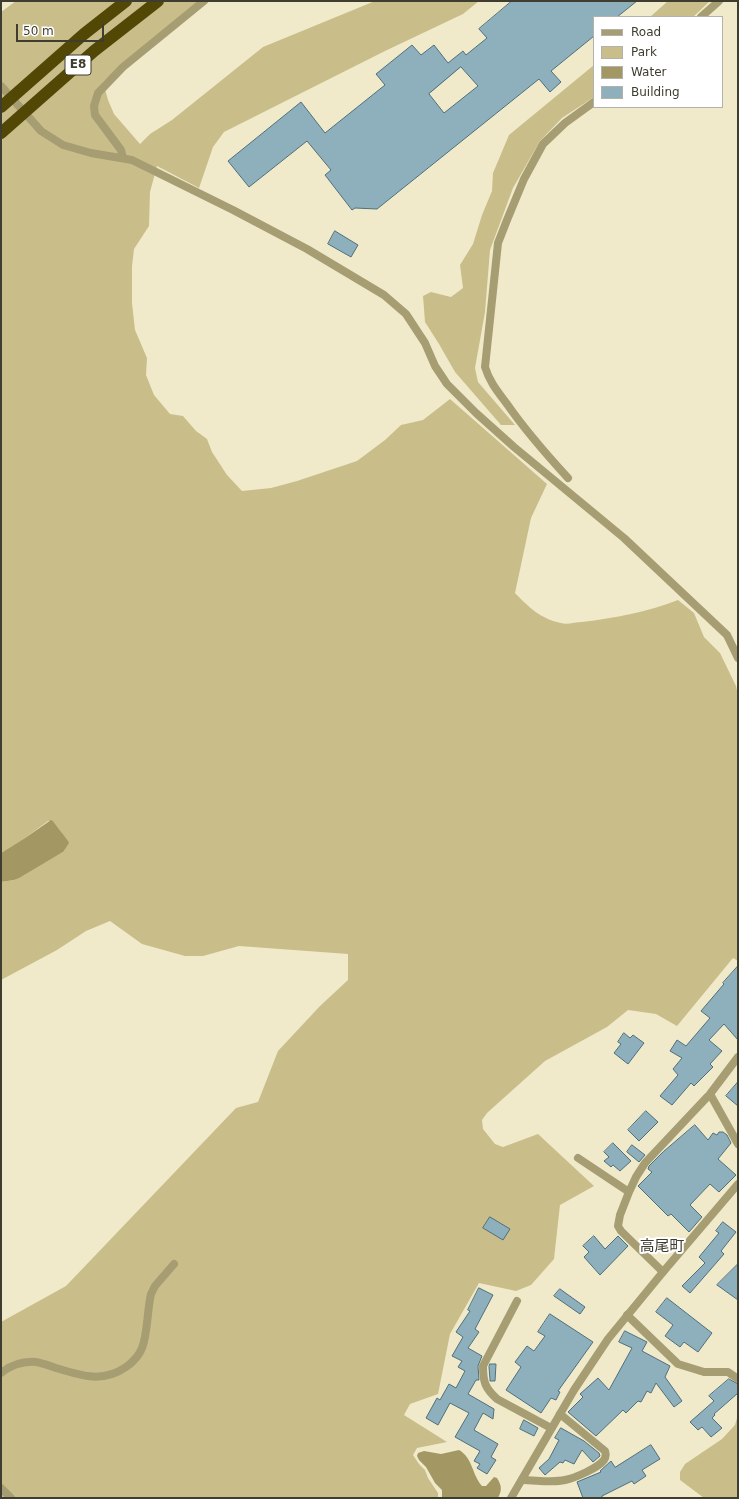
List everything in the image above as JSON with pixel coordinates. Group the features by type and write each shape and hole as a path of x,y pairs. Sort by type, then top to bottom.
{"highway":[{"name":"E8","path":"1,107 84,34 126,1"},
{"name":"E8","path":"1,133 89,56 158,1"}],"street":[{"path":"123,158 121,150 95,114 94,106 98,93 123,67 204,1"},
{"path":"702,16 719,1"},
{"path":"1,86 41,131 63,145 91,153 132,160 233,210 306,249 384,295 406,314 425,343 447,384 476,413 514,447 624,538 727,635 738,658"},
{"path":"568,478 543,452 519,421 488,378 485,367 498,243 507,220 524,179 544,144 565,123 593,103"},
{"path":"663,1272 621,1231 618,1226 628,1192 645,1163 710,1094 738,1057"},
{"path":"710,1094 738,1144"},
{"path":"578,1158 628,1192"},
{"path":"511,1498 560,1414 608,1339 738,1184"},
{"path":"1,1372 8,1367 22,1362 37,1362 95,1378 120,1372 132,1364 142,1347 151,1294 155,1286 174,1264"},
{"path":"517,1301 483,1366 485,1386 497,1399 552,1428"},
{"path":"627,1315 678,1364 704,1372 728,1372 738,1379"},
{"path":"522,1480 566,1480 577,1476 605,1460 605,1451 560,1414"},
{"path":"1,1488 11,1498"}],"green space":[{"path":"16,1 199,1 103,82 114,114 140,144 150,134 172,120 263,47 375,1 479,1 463,14 385,51 224,132 213,147 199,188 157,166 150,192 149,226 134,249 132,266 132,303 135,330 147,358 146,375 154,395 170,414 183,416 196,431 207,439 212,452 227,475 242,491 271,488 357,461 385,440 401,425 423,420 450,399 547,484 531,518 515,593 530,608 553,621 563,624 631,614 678,600 694,613 704,637 720,653 736,686 738,695 738,961 733,958 677,1026 656,1014 628,1010 607,1027 545,1061 487,1113 482,1120 483,1129 495,1144 503,1147 538,1134 594,1186 560,1205 554,1259 531,1285 516,1291 479,1283 450,1334 438,1394 410,1404 404,1415 447,1442 417,1448 413,1455 425,1470 428,1478 438,1493 438,1498 1,1498 1,1322 66,1286 236,1108 258,1102 278,1051 320,1006 348,980 348,954 239,946 203,956 185,956 142,944 110,921 86,931 57,950 1,980 1,882 14,880 63,852 62,833 53,821 48,821 1,853 1,12"},
{"path":"668,1 710,1 694,16 651,16"},
{"path":"593,66 593,98 562,118 540,141 513,188 490,250 485,312 475,368 478,382 515,425 501,425 455,372 425,322 423,296 431,292 451,297 463,288 460,265 473,244 482,215 492,191 493,173 509,135"},
{"path":"738,1415 738,1498 704,1498 680,1480 680,1472 685,1464 722,1439 735,1425"}],"water":[{"path":"51,820 69,843 63,852 19,878 1,882 1,853"},
{"path":"459,1450 467,1457 482,1486 486,1486 494,1477 497,1478 501,1488 498,1498 442,1498 442,1490 435,1483 426,1467 419,1460 417,1456 418,1453 424,1451 441,1454"}],"building":[{"path":"512,1 637,1 618,16 593,16 593,37 551,71 561,82 550,92 539,79 377,209 355,208 352,210 325,175 331,170 307,141 249,187 228,161 301,102 325,133 385,85 376,74 412,45 421,55 434,45 448,63 463,51 466,55 487,38 479,29","holes":["461,67 478,86 444,113 429,94"]},
{"path":"335,231 358,245 351,257 328,244"},
{"path":"738,966 738,1040 724,1024 709,1040 722,1051 710,1064 713,1067 694,1086 691,1083 672,1105 660,1096 678,1075 673,1069 682,1058 670,1051 677,1040 686,1046 710,1018 701,1011"},
{"path":"624,1033 630,1038 633,1035 644,1043 628,1064 614,1053 621,1044 618,1042"},
{"path":"738,1082 738,1106 726,1096"},
{"path":"646,1111 658,1122 639,1141 628,1130"},
{"path":"695,1125 708,1140 713,1133 717,1135 719,1132 723,1132 727,1135 731,1143 718,1159 736,1175 719,1192 710,1184 690,1205 702,1217 689,1232 671,1214 668,1216 638,1186 652,1172 648,1169 649,1166"},
{"path":"613,1143 631,1161 620,1171 613,1165 611,1167 604,1161 609,1157 604,1152"},
{"path":"632,1145 645,1155 639,1162 627,1152"},
{"path":"490,1217 510,1229 503,1240 483,1228"},
{"path":"723,1222 736,1232 721,1251 724,1254 690,1293 682,1286 705,1263 699,1257 719,1233 716,1231"},
{"path":"594,1236 605,1249 618,1236 628,1246 600,1275 584,1257 589,1252 583,1246"},
{"path":"738,1264 738,1300 717,1285"},
{"path":"479,1288 493,1295 475,1329 479,1332 468,1348 482,1356 478,1366 479,1380 476,1380 468,1394 494,1409 493,1419 483,1413 474,1430 498,1444 491,1457 496,1460 487,1474 477,1468 480,1464 474,1461 480,1451 455,1437 469,1413 450,1403 438,1425 426,1418 437,1398 440,1400 449,1384 456,1388 465,1371 458,1367 462,1361 452,1356 463,1337 456,1332 470,1311 468,1310"},
{"path":"560,1289 585,1307 580,1314 554,1296"},
{"path":"667,1298 712,1333 698,1352 684,1342 680,1347 665,1336 673,1325 656,1312"},
{"path":"550,1314 593,1342 558,1391 560,1392 556,1400 551,1398 541,1413 506,1390 521,1367 515,1362 527,1346 534,1351 545,1336 538,1332"},
{"path":"625,1331 647,1342 642,1351 670,1366 665,1377 682,1401 674,1407 656,1383 651,1393 647,1391 641,1402 638,1401 626,1413 623,1410 596,1436 568,1412 583,1397 580,1394 598,1378 609,1390 632,1348 619,1342"},
{"path":"490,1364 496,1364 495,1381 490,1381"},
{"path":"729,1379 738,1384 738,1393 714,1414 715,1415 712,1418 722,1428 711,1437 702,1427 698,1430 690,1422 714,1401 709,1396"},
{"path":"524,1420 538,1428 534,1436 520,1429"},
{"path":"561,1428 584,1441 599,1453 600,1456 593,1462 582,1450 574,1464 565,1460 563,1463 560,1462 545,1475 539,1468 549,1459 559,1440 555,1438"},
{"path":"651,1445 660,1459 642,1470 646,1476 634,1484 632,1481 602,1496 602,1498 583,1498 577,1482 601,1472 600,1471 611,1461 615,1467"}],"district":[{"name":"高尾町","path":"662,1247"}]}
